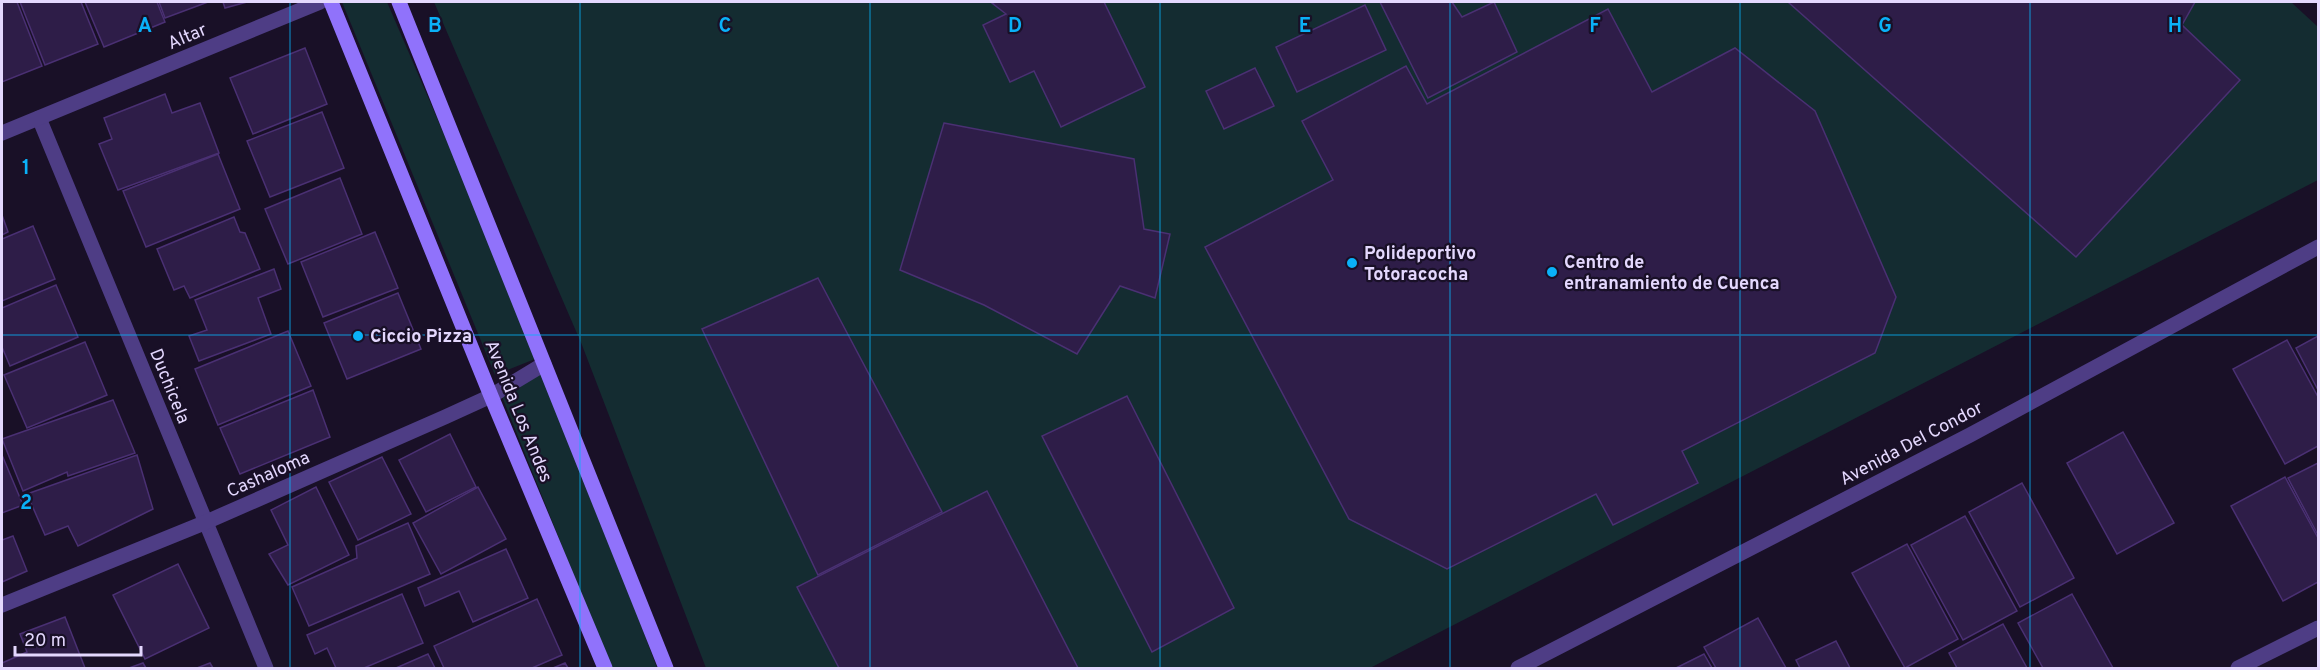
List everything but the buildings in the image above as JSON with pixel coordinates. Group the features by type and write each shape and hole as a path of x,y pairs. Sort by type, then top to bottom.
{"main road":[{"name":"Avenida Los Andes","path":"331,2 605,669"},
{"path":"399,2 666,669"}],"street":[{"name":"Altar","path":"2,133 320,2"},
{"name":"Duchicela","path":"39,118 266,669"},
{"name":"Avenida Del Condor","path":"1523,667 1970,435 2319,247"},
{"name":"Cashaloma","path":"2,605 204,523 491,396 544,364"},
{"path":"2238,669 2319,628"}],"green space":[{"path":"342,2 387,2 540,357 495,375"},
{"name":"Polideportivo Totoracocha","path":"434,2 2291,2 2318,27 2318,180 1370,668 706,668 582,345"},
{"path":"546,372 657,668 611,668 499,389"}],"place":[{"name":"Polideportivo Totoracocha","path":"1352,263"},
{"name":"Centro de entranamiento de Cuenca","path":"1552,272"},
{"name":"Ciccio Pizza","path":"358,336"}]}
